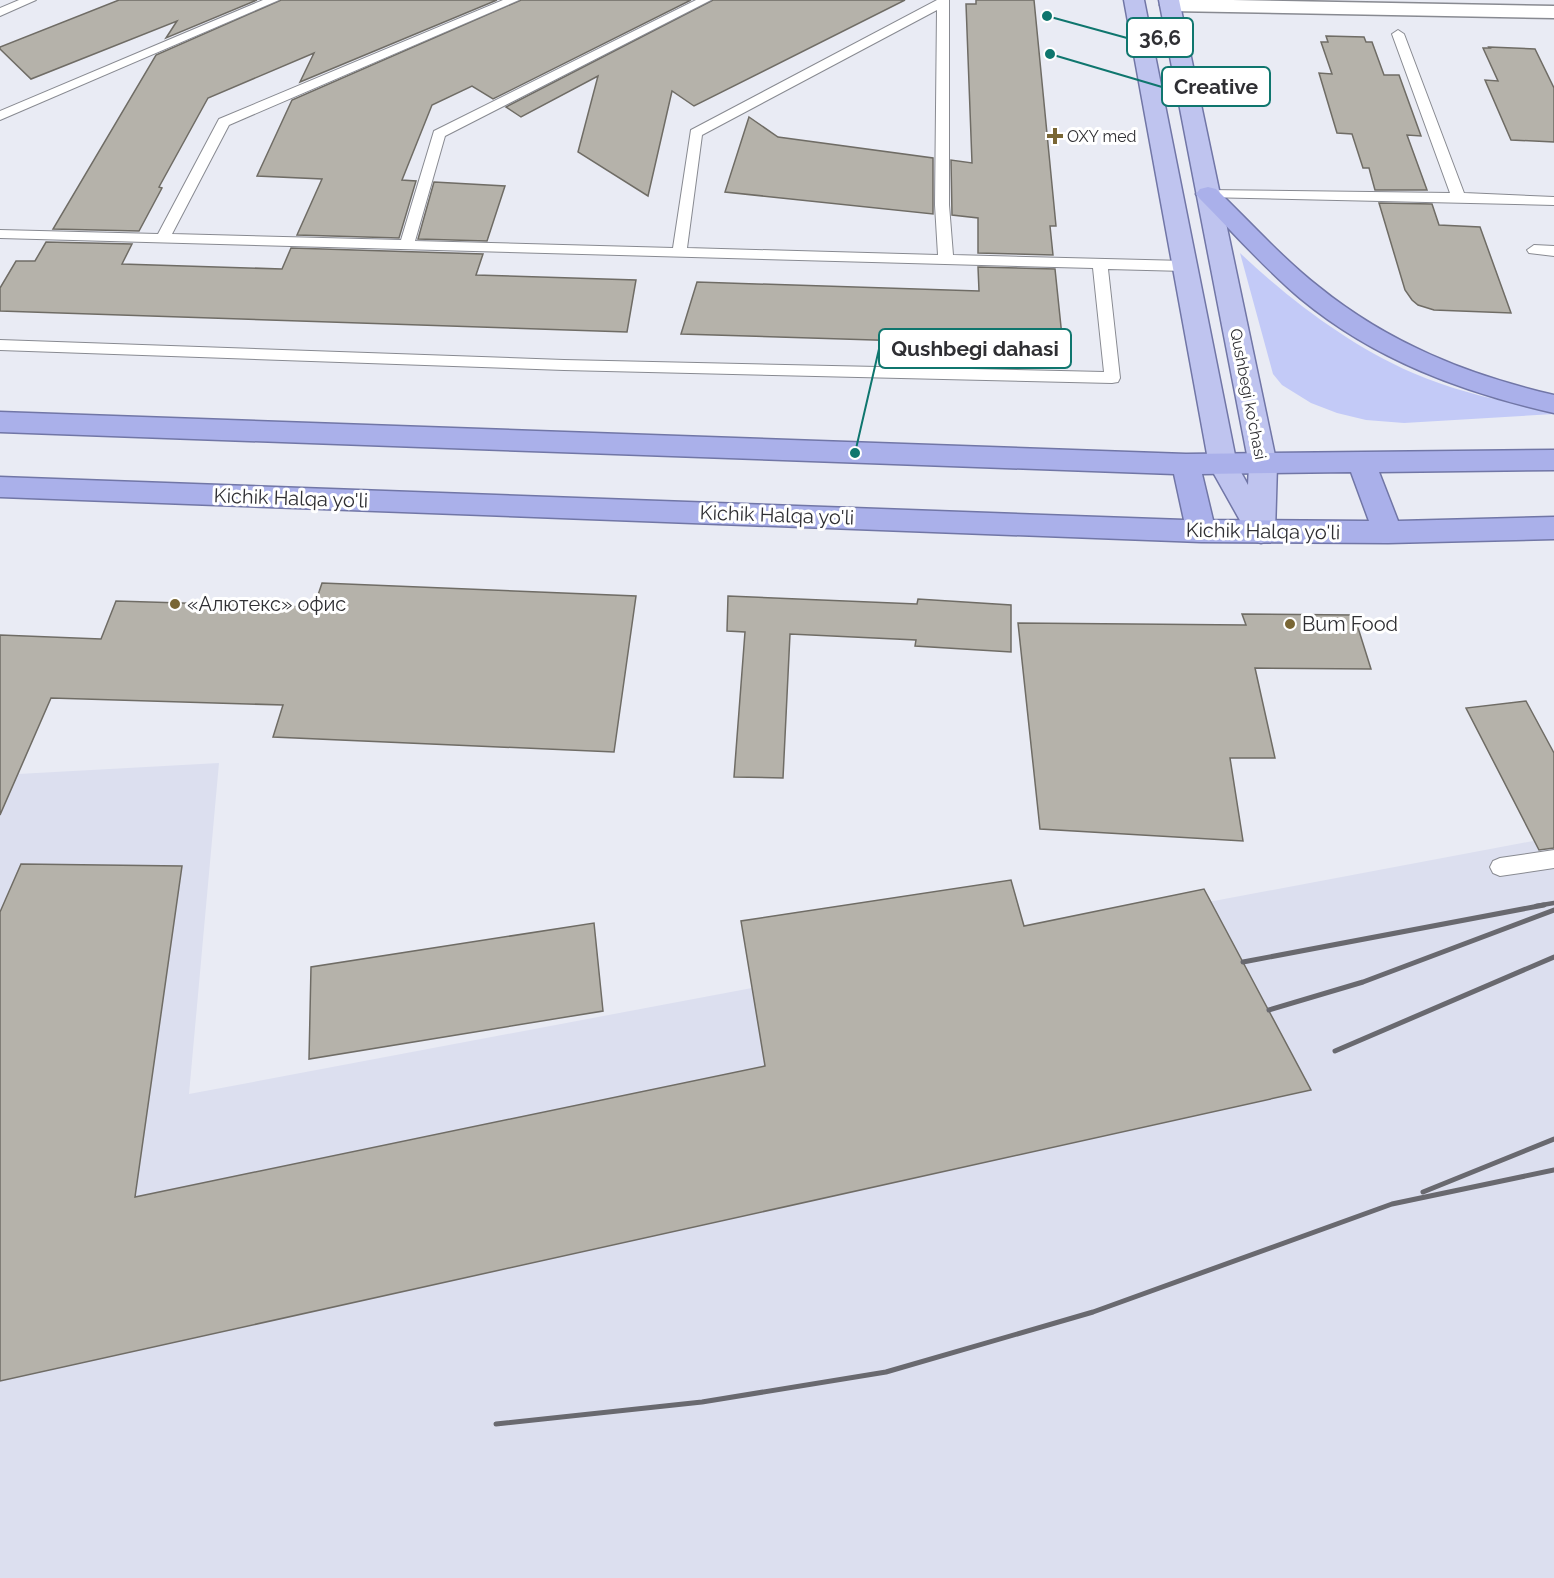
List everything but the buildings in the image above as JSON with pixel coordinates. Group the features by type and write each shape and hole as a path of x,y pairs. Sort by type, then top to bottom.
{"highway":[{"path":"1208,194 1308,291 1367,334 1410,357 1455,376 1501,391 1554,404"},
{"path":"0,422 1223,465 1554,460"},
{"path":"1186,464 1201,531"},
{"path":"1362,464 1388,532"},
{"name":"Kichik Halqa yo'li","path":"0,487 1201,531 1388,532 1554,528"}],"main road":[{"path":"1135,2 1169,2"},
{"name":"Qushbegi ko'chasi","path":"1135,2 1223,465 1261,532"},
{"name":"Qushbegi ko'chasi","path":"1169,2 1263,465 1261,532"}],"street":[{"path":"1169,2 1476,5 1554,12"}],"lane":[{"path":"0,12 30,0"},
{"path":"0,116 273,0"},
{"path":"162,239 224,122 513,0"},
{"path":"406,246 439,134 705,0"},
{"path":"679,254 696,133 943,1 942,205 946,261"},
{"path":"1398,34 1460,197"},
{"path":"1208,194 1460,197 1554,201"},
{"path":"0,234 1100,266 1185,266"},
{"path":"1534,250 1554,251"},
{"path":"0,345 564,365 1112,378 1100,266"},
{"path":"1500,867 1554,859"}],"shaded area":[{"path":"1240,253 1279,288 1321,320 1389,362 1447,386 1500,400 1554,410 1554,414 1404,423 1366,420 1337,413 1311,403 1282,385 1273,374"},
{"path":"219,763 189,1094 1554,837 1554,1578 0,1578 0,775"}],"railway":[{"path":"1536,906 1554,903"},
{"path":"1243,962 1544,905"},
{"path":"1269,1010 1363,982 1554,910"},
{"path":"1335,1051 1554,957"},
{"path":"1423,1192 1554,1139"},
{"path":"496,1424 702,1402 886,1372 1093,1312 1392,1204 1554,1170"}],"place":[{"name":"36,6","path":"1047,16"},
{"name":"Creative","path":"1050,54"},
{"name":"OXY med","path":"1055,136"},
{"name":"Qushbegi dahasi","path":"855,453"},
{"name":"«Алютекс» офис","path":"175,604"},
{"name":"Bum Food","path":"1290,624"}]}
